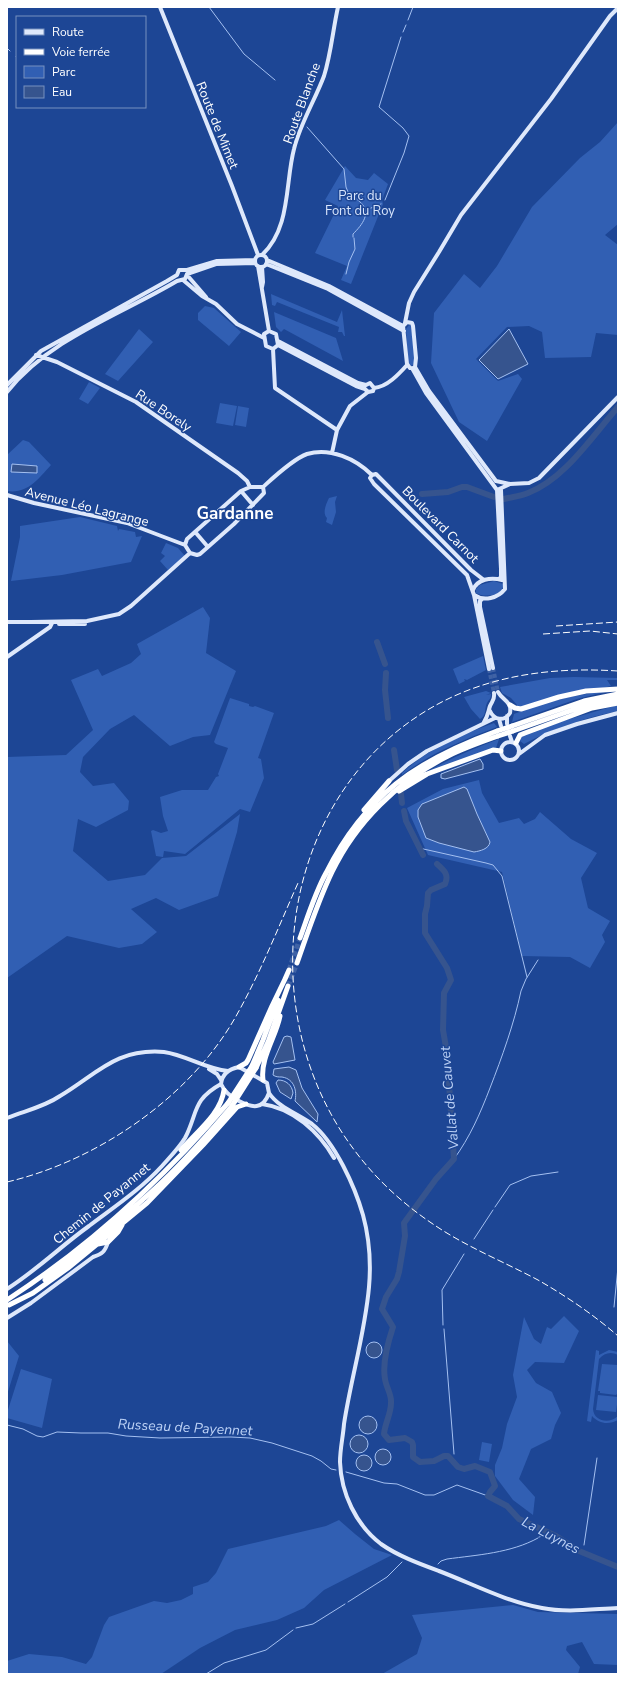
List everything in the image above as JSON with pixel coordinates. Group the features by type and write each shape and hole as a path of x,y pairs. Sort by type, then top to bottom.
{"highway":[{"path":"510,705 521,709 586,691 618,689"},
{"path":"297,963 320,900 338,860 358,829 390,795 405,782 436,762 511,729 584,700 618,694"},
{"path":"511,729 588,705 618,699"},
{"path":"515,743 520,735 525,732 592,708 618,703"},
{"path":"354,826 387,791 419,766 452,748 500,735"},
{"path":"390,795 427,774 493,750 501,751"},
{"path":"300,938 325,874 337,852 361,813 389,781"},
{"path":"239,1067 246,1063 254,1049 289,970"},
{"path":"254,1067 286,977"},
{"path":"263,1080 263,1064 278,1028 288,986"},
{"path":"8,1304 42,1283 127,1214 212,1130 254,1067 284,999"},
{"path":"161,1175 217,1109 222,1100 224,1090"},
{"path":"8,1304 84,1244 147,1190 230,1104"},
{"path":"8,1304 38,1289 125,1221 159,1191 237,1107 246,1104"},
{"path":"96,1245 101,1242 108,1242 118,1232 125,1221"}],"main road":[{"name":"Route de Mimet","path":"160,7 261,260"},
{"name":"Route Blanche","path":"269,331 262,288 261,260 281,223 286,204 295,145 324,73 338,7"},
{"path":"510,484 500,489 494,489 494,483 426,393 411,367 404,327 409,303 417,286 440,252 461,215 554,95 617,8"},
{"path":"7,385 41,351 177,275 179,270 217,261 261,260 328,289 404,327"},
{"path":"7,392 13,384 34,365 61,344 187,275 216,264 261,260"},
{"path":"184,270 206,297"},
{"path":"177,275 198,293 212,301 237,324 264,338"},
{"path":"407,315 412,323 416,350 411,367"},
{"path":"404,327 412,323"},
{"path":"274,349 266,346 264,334 269,331 276,334 278,343 274,349 275,388 337,430"},
{"path":"278,343 356,386 373,391 374,388 387,383 403,370 411,367"},
{"path":"49,359 50,346"},
{"path":"41,351 49,354"},
{"name":"Rue Borely","path":"49,354 57,362"},
{"path":"34,365 36,355"},
{"name":"Rue Borely","path":"36,355 57,362 136,402 224,463 245,479 250,487"},
{"path":"332,453 337,430 350,406 370,383 374,388"},
{"path":"494,483 529,483 539,478 618,397"},
{"path":"190,554 185,545 187,539 196,533 241,491 250,487 263,488 297,459 308,454 325,452 332,453 353,460 363,466 372,475"},
{"name":"Boulevard Carnot","path":"482,599 480,601 480,607 491,669 474,593 467,575 371,480 372,475 376,474 471,570 484,580"},
{"path":"499,579 501,575 500,489 502,482"},
{"path":"190,554 200,554 234,524 264,493 263,488"},
{"path":"500,489 505,583 505,589 499,595 492,598 482,599 474,593 477,584 484,580 499,579 505,583"},
{"path":"241,491 253,505"},
{"name":"Avenue Léo Lagrange","path":"7,495 34,503 127,523 185,545"},
{"path":"419,527 423,526 424,521"},
{"path":"196,533 208,547"},
{"path":"31,622 52,624 93,623 103,621 130,606 190,554"},
{"path":"7,622 87,621 113,616"},
{"path":"7,658 52,624"},
{"path":"483,723 490,711 490,705 494,700 496,693 510,705 511,709 508,716 519,754"},
{"path":"494,700 502,698"},
{"path":"490,711 497,718 501,726"},
{"path":"500,735 504,744 501,751 504,758 509,760 517,758 519,754 546,735 573,725 618,713"},
{"path":"389,781 408,764 427,751 483,723 508,716"},
{"path":"504,744 515,743 524,746 535,742"},
{"path":"7,1118 60,1097 98,1069 113,1060 124,1056 145,1052 164,1052 213,1068 228,1071 239,1067 263,1080 268,1085 269,1093 275,1101 301,1116 320,1133 330,1146 342,1166 354,1192 366,1228 370,1277 366,1310 351,1385 340,1454 341,1474 344,1488 355,1514 372,1535 389,1548 432,1568 519,1602 544,1609 557,1610 617,1608"},
{"path":"195,1061 214,1072 227,1094 253,1107 262,1104 278,1107 310,1128 330,1151 354,1192"},
{"path":"221,1082 228,1071"},
{"name":"Chemin de Payannet","path":"7,1289 42,1264 88,1226 142,1186 162,1166 183,1141 194,1113 202,1098 221,1082"},
{"path":"262,1104 269,1093"},
{"path":"7,1318 31,1303 86,1262 101,1254 106,1249 108,1242"}],"green space":[{"path":"618,122 618,224 605,235 618,245 618,335 596,333 591,357 545,358 542,332 529,326 507,327 476,359 498,381 518,374 522,379 487,441 459,422 431,363 434,313 464,274 480,288 497,266 532,207 580,158 600,142"},
{"name":"Parc du Font du Roy","path":"345,166 356,178 368,180 374,173 388,184 382,200 383,204 351,284 341,280 347,266 315,253 338,206 325,200"},
{"path":"271,294 337,322 342,310 345,336 342,332 338,332 339,327 277,302 275,306 272,305"},
{"path":"205,306 214,308 241,332 229,346 198,320 198,313"},
{"path":"274,312 336,338 343,361 284,329 281,332 276,327"},
{"path":"409,325 411,326 415,362 412,366 408,363 406,329"},
{"path":"139,329 153,342 118,381 105,374"},
{"path":"89,382 100,388 88,404 79,399"},
{"path":"220,403 237,406 233,426 216,423"},
{"path":"238,406 249,408 246,427 235,425"},
{"path":"23,440 29,442 51,465 27,488 7,491 7,455"},
{"path":"337,496 335,502 336,512 332,525 326,522 327,518 325,508 329,498"},
{"path":"80,517 117,526 118,531 119,529 135,532 136,537 142,536 131,562 62,575 11,581 20,537 20,526"},
{"path":"166,543 178,548 185,556 168,570 160,561 165,556 161,553"},
{"path":"494,581 503,584 501,591 489,596 476,593 476,589 480,585"},
{"path":"203,607 210,618 206,653 236,671 210,735 193,737 170,746 134,715 110,729 83,757 80,772 93,786 114,783 129,801 128,810 96,827 78,819 73,851 108,881 145,875 162,858 186,856 240,814 237,832 218,896 179,910 156,898 131,909 157,932 142,944 119,948 67,936 7,978 7,757 66,755 93,730 71,680 98,669 102,676 131,663 141,654 137,644"},
{"path":"483,656 486,670 467,680 464,679 465,681 459,684 453,669"},
{"path":"550,678 618,678 618,680 607,680 611,686 520,707 517,707 511,698 502,693 500,687"},
{"path":"486,691 491,693 486,695 491,694 491,697 486,705 484,716 480,719 471,709 464,697"},
{"path":"609,691 577,699 512,722 514,714 537,706 572,696"},
{"path":"230,698 249,704 249,706 255,706 274,713 258,758 261,759 264,778 250,812 240,809 185,854 164,851 163,857 156,856 151,831 153,830 161,833 168,831 163,816 160,797 182,790 208,790 216,777 219,776 218,774 228,748 214,742"},
{"path":"618,705 618,711 570,724 524,744 520,741 522,735"},
{"path":"494,723 497,727 460,742 424,760 402,775 402,773 412,764 434,750 469,732"},
{"path":"499,739 496,748 422,775 459,755"},
{"path":"479,780 482,793 499,823 519,818 524,824 535,819 540,812 571,839 597,853 581,878 588,908 610,921 602,935 605,942 590,968 570,957 522,956 502,872 428,855 407,808 443,789"},
{"path":"564,1316 579,1331 564,1363 535,1362 527,1370 536,1383 552,1392 561,1413 555,1425 551,1439 531,1449 519,1479 535,1497 533,1515 513,1500 495,1476 495,1465 502,1448 507,1424 517,1397 513,1375 524,1317 534,1339 541,1344 547,1327 551,1329"},
{"path":"7,1341 19,1356 7,1395"},
{"path":"596,1350 599,1351 599,1355 609,1350 618,1352 618,1355 608,1353 599,1359 593,1409 596,1417 599,1419 607,1421 615,1419 618,1416 618,1420 611,1423 598,1421 592,1416 591,1422 587,1421"},
{"path":"602,1364 618,1365 618,1393 616,1395 600,1393 600,1391 598,1391"},
{"path":"21,1369 52,1379 42,1428 7,1418 7,1413"},
{"path":"598,1395 618,1397 616,1412 596,1410"},
{"path":"482,1442 492,1444 489,1462 479,1460"},
{"path":"339,1520 374,1549 392,1555 324,1590 304,1608 277,1620 235,1630 200,1648 161,1674 7,1674 7,1661 29,1654 62,1657 86,1664 92,1657 104,1625 109,1617 154,1601 167,1603 181,1600 193,1594 193,1587 208,1582 216,1573 228,1549 326,1526"},
{"path":"513,1605 538,1612 618,1614 618,1665 594,1664 582,1642 567,1646 566,1650 580,1667 578,1674 382,1674 417,1654 422,1638 412,1615"}],"water":[{"path":"509,329 528,364 498,379 479,360"},
{"path":"12,464 37,466 37,473 11,472"},
{"path":"480,759 483,764 483,769 445,779 441,778 441,774"},
{"path":"464,787 467,789 490,842 486,848 474,852 426,838 418,817 418,810 422,804"},
{"path":"284,1037 291,1037 295,1060 274,1064 273,1062"},
{"path":"289,1067 296,1070 302,1088 318,1114 317,1122 295,1101 296,1094 294,1086 290,1080 273,1075 274,1069"},
{"path":"278,1080 284,1081 290,1085 293,1093 291,1099 280,1092 276,1083"},
{"path":"374,1342 381,1347 382,1350 377,1357 374,1358 367,1353 366,1350 371,1343"},
{"path":"368,1416 374,1419 377,1425 374,1431 368,1434 362,1431 359,1425 362,1419"},
{"path":"359,1435 365,1438 368,1444 365,1450 359,1453 353,1450 350,1444 353,1438"},
{"path":"380,1449 386,1449 391,1454 389,1463 386,1465 380,1465 375,1460 375,1454"},
{"path":"361,1455 367,1455 372,1460 370,1469 367,1471 361,1471 356,1466 356,1460"}],"waterway":[{"path":"209,7 244,54 275,80"},
{"path":"408,20 413,7"},
{"path":"403,32 406,25"},
{"path":"385,200 404,153 409,136 403,128 379,107 401,37"},
{"path":"7,48 10,51"},
{"path":"307,127 344,169 348,192"},
{"path":"349,193 363,205 366,214 363,223 353,234 353,237"},
{"path":"371,208 381,204"},
{"path":"346,274 349,262 355,249 354,238"},
{"name":"Vallat de Cauvet","path":"504,499 528,493 554,478 578,455 618,407"},
{"name":"Vallat de Cauvet","path":"422,494 448,492 462,487 467,487 494,497"},
{"name":"Vallat de Cauvet","path":"377,642 385,664"},
{"name":"Vallat de Cauvet","path":"386,673 385,690 388,718"},
{"name":"Vallat de Cauvet","path":"394,750 397,770"},
{"name":"Vallat de Cauvet","path":"401,794 402,803"},
{"name":"Vallat de Cauvet","path":"404,811 406,821 423,855"},
{"path":"419,848 493,865 502,876 527,977"},
{"name":"Vallat de Cauvet","path":"437,864 446,873 447,878 445,884 431,890 428,893 425,914 425,933 447,968 451,980 444,993 443,1030 447,1053 454,1159 436,1179 404,1223 405,1236 399,1272 397,1279 386,1297 382,1309 393,1327 387,1346 384,1366 384,1373 391,1400 391,1407 384,1434 389,1440 405,1438 412,1442 413,1457 420,1462 434,1461 444,1456 448,1456 458,1467 464,1469 475,1466 490,1472 495,1486 488,1496 507,1506 519,1519 556,1536 579,1551 618,1567"},
{"path":"454,1159 470,1134 482,1107 507,1040 521,991 526,979 538,960"},
{"path":"495,1207 510,1185 531,1176 558,1172"},
{"path":"474,1239 493,1210"},
{"path":"443,1325 442,1290 464,1254"},
{"path":"614,1307 618,1267"},
{"path":"444,1329 454,1454"},
{"name":"Russeau de Payennet","path":"7,1425 23,1429 37,1436 43,1437 57,1432 108,1433 126,1436 160,1438 250,1438 272,1443 312,1456 331,1469 336,1470"},
{"path":"584,1545 597,1458"},
{"name":"Russeau de Payennet","path":"346,1472 384,1483 397,1484 425,1495 434,1495 457,1485 488,1496"},
{"name":"La Luynes","path":"539,1537 546,1535 556,1536"},
{"path":"438,1564 447,1559 482,1555 517,1547 538,1538"},
{"path":"348,1602 387,1577 402,1562"},
{"path":"296,1628 313,1624 345,1604"},
{"path":"206,1674 224,1663 266,1650 293,1630"}],"tunnel":[{"path":"493,668 498,692"},
{"path":"489,669 494,693"},
{"path":"289,970 300,938"},
{"path":"288,986 297,963"}],"railway":[{"path":"556,626 618,622"},
{"path":"543,634 590,631 618,634"},
{"path":"618,671 572,670 503,679 459,694 438,704 384,742 343,791 314,847 297,908 293,971 301,1035 322,1095 355,1151 364,1163 395,1195 430,1222 465,1243 548,1286 590,1313 618,1336"},
{"path":"7,1182 41,1172 74,1159 107,1142 138,1122 166,1100 193,1074 216,1047 235,1018 261,968 298,883"}],"district":[{"name":"Gardanne","path":"235,513"}]}
